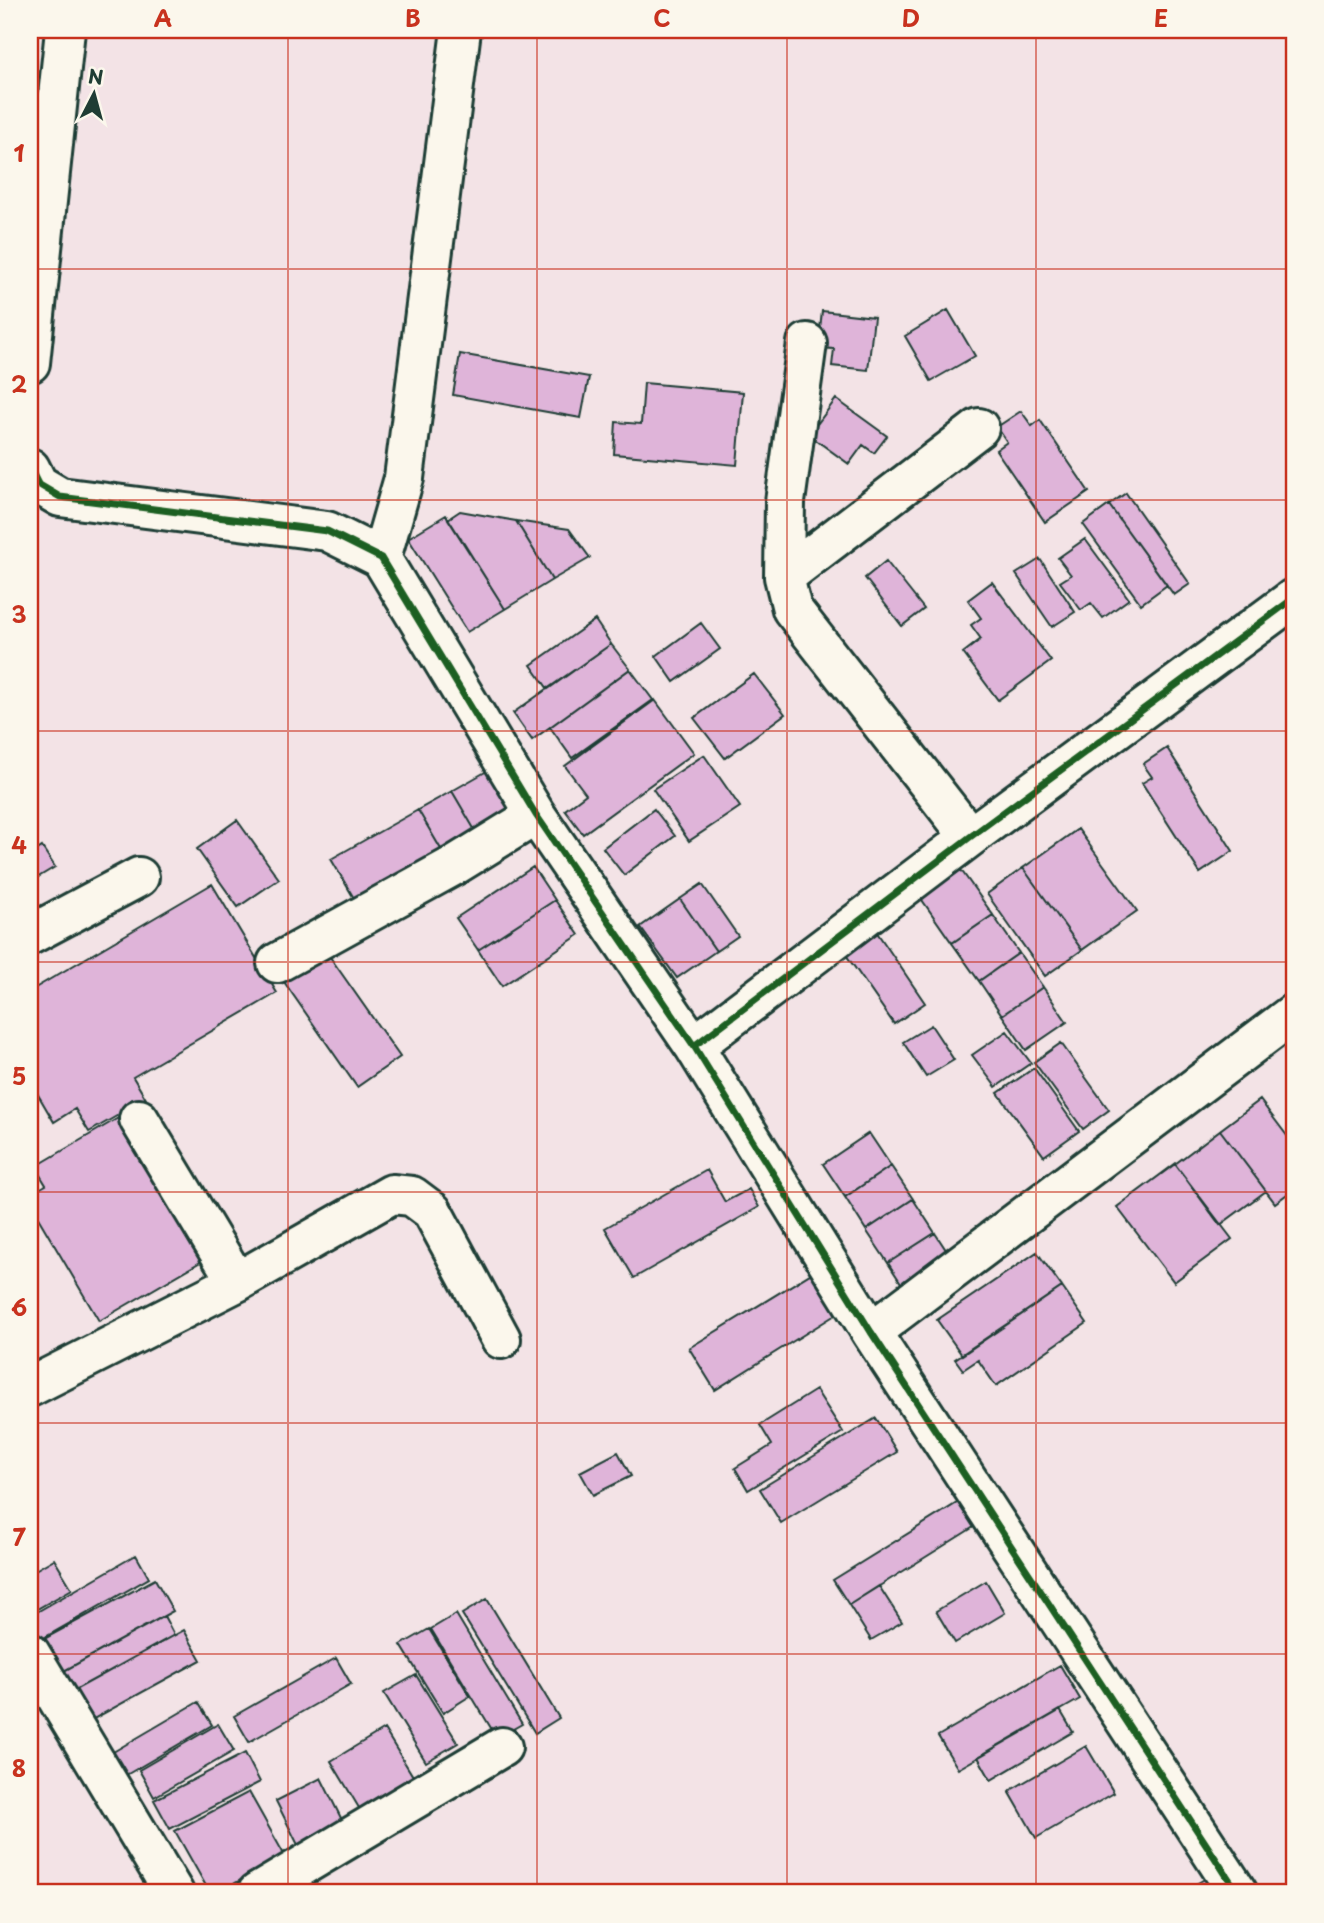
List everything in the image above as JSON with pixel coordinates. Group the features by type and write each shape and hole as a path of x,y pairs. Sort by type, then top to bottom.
{"street":[{"path":"30,363 65,30"},
{"path":"381,558 404,478 461,30"},
{"path":"807,343 785,502 784,577 792,609 970,837"},
{"path":"784,577 979,428"},
{"path":"30,468 38,484 60,496 327,531 381,558 536,815 694,1046 871,1332 1238,1893"},
{"path":"694,1046 970,837 1294,598"},
{"path":"277,964 455,865 536,815"},
{"path":"30,935 139,877"},
{"path":"871,1332 1294,1013"},
{"path":"139,1119 237,1282"},
{"path":"30,1387 237,1282 392,1194 412,1196 432,1211 501,1339"},
{"path":"30,1653 41,1695 174,1893"},
{"path":"257,1893 502,1747"}],"building":[{"path":"948,310 975,356 931,381 905,336"},
{"path":"822,311 874,317 868,370 832,366 834,349 818,348"},
{"path":"460,354 589,377 581,418 453,395"},
{"path":"644,383 743,392 737,465 614,454 616,422 641,424"},
{"path":"836,399 887,436 874,453 863,445 849,464 809,435"},
{"path":"1021,411 1032,426 1040,420 1089,492 1045,522 996,450 1007,442 997,427"},
{"path":"1126,493 1190,584 1174,595 1109,505"},
{"path":"1109,505 1167,585 1141,604 1083,524"},
{"path":"460,511 516,521 552,580 505,609 448,519"},
{"path":"446,515 505,609 467,632 408,538"},
{"path":"516,521 569,529 590,558 552,580"},
{"path":"1085,539 1129,599 1103,618 1091,603 1081,610 1060,582 1071,575 1058,558"},
{"path":"1040,559 1075,612 1052,627 1016,574"},
{"path":"886,561 924,609 902,626 865,578"},
{"path":"992,582 1051,661 998,700 963,653 981,639 971,625 981,618 968,600"},
{"path":"595,620 611,644 548,689 531,665"},
{"path":"701,623 720,649 674,682 656,656"},
{"path":"611,644 630,669 532,740 513,713"},
{"path":"630,669 653,700 572,758 550,727"},
{"path":"754,674 785,714 725,758 694,718"},
{"path":"655,700 694,753 583,834 565,810 586,794 565,766"},
{"path":"1167,748 1233,851 1200,873 1142,783 1152,777 1143,764"},
{"path":"704,755 740,807 689,841 653,789"},
{"path":"487,771 518,824 483,844 452,791"},
{"path":"452,791 483,844 449,863 418,810"},
{"path":"654,809 675,836 624,875 603,848"},
{"path":"418,810 449,863 362,912 331,859"},
{"path":"237,820 279,879 238,907 197,849"},
{"path":"1078,829 1137,911 1082,950 1023,868"},
{"path":"42,847 55,867 30,882 30,855"},
{"path":"533,867 555,900 478,950 456,918"},
{"path":"1023,868 1082,950 1045,976 987,894"},
{"path":"961,870 993,915 952,943 920,897"},
{"path":"212,884 277,993 133,1077 146,1099 89,1132 75,1109 54,1122 30,1081 30,991"},
{"path":"702,884 738,936 716,951 680,899"},
{"path":"680,899 716,951 677,978 640,927"},
{"path":"555,900 579,935 502,986 478,950"},
{"path":"993,915 1019,953 979,981 952,943"},
{"path":"874,928 925,1003 894,1024 842,949"},
{"path":"323,947 400,1057 357,1087 280,976"},
{"path":"1019,953 1043,987 1002,1015 979,981"},
{"path":"1043,987 1067,1022 1026,1050 1002,1015"},
{"path":"931,1025 954,1060 926,1077 903,1042"},
{"path":"1007,1031 1031,1063 996,1087 972,1055"},
{"path":"1061,1043 1109,1110 1083,1129 1034,1062"},
{"path":"1034,1068 1079,1131 1044,1156 998,1093"},
{"path":"1260,1100 1294,1145 1294,1189 1275,1203 1220,1130"},
{"path":"125,1114 209,1257 99,1321 30,1204 30,1194 46,1185 35,1167"},
{"path":"1220,1130 1266,1191 1220,1225 1175,1164"},
{"path":"869,1133 891,1166 845,1197 823,1164"},
{"path":"1175,1164 1232,1239 1174,1282 1117,1207"},
{"path":"891,1166 913,1199 866,1230 845,1197"},
{"path":"707,1170 725,1202 749,1189 759,1207 634,1278 605,1228"},
{"path":"913,1199 935,1233 888,1263 866,1230"},
{"path":"935,1233 950,1256 903,1286 888,1263"},
{"path":"1037,1252 1062,1287 962,1355 937,1320"},
{"path":"815,1271 840,1312 715,1390 689,1348"},
{"path":"1062,1287 1087,1323 996,1386 978,1360 963,1370 955,1359"},
{"path":"816,1390 843,1432 748,1490 735,1468 772,1445 760,1425"},
{"path":"876,1418 897,1452 781,1523 760,1489"},
{"path":"618,1452 631,1476 593,1495 580,1472"},
{"path":"962,1500 977,1525 849,1605 833,1580"},
{"path":"136,1555 149,1578 40,1640 30,1622 30,1616"},
{"path":"54,1559 72,1589 30,1613 30,1573"},
{"path":"155,1579 173,1611 62,1672 44,1639"},
{"path":"986,1581 1005,1613 955,1643 936,1611"},
{"path":"879,1586 902,1622 871,1640 849,1605"},
{"path":"487,1599 559,1718 535,1733 462,1614"},
{"path":"456,1614 522,1724 497,1738 431,1629"},
{"path":"164,1616 174,1635 73,1691 62,1672"},
{"path":"429,1629 470,1696 443,1713 401,1645"},
{"path":"184,1630 201,1660 90,1721 73,1691"},
{"path":"336,1658 351,1684 249,1742 234,1716"},
{"path":"1060,1665 1080,1699 958,1769 938,1736"},
{"path":"416,1675 458,1743 426,1762 384,1693"},
{"path":"198,1702 212,1725 121,1778 108,1755"},
{"path":"1060,1710 1073,1732 991,1780 978,1757"},
{"path":"218,1724 234,1751 154,1797 139,1770"},
{"path":"384,1729 419,1786 365,1818 331,1761"},
{"path":"1086,1746 1114,1793 1036,1838 1009,1791"},
{"path":"245,1753 260,1782 170,1829 154,1800"},
{"path":"321,1778 345,1826 300,1849 276,1801"},
{"path":"249,1792 285,1856 217,1893 210,1893 175,1831"},
{"path":"1208,1877 1218,1893 1181,1893"}],"cycle path":[{"path":"30,468 38,484 60,497 327,531 381,558 536,815 694,1046 871,1332 1238,1893"},
{"path":"694,1046 970,837 1294,598"}]}
